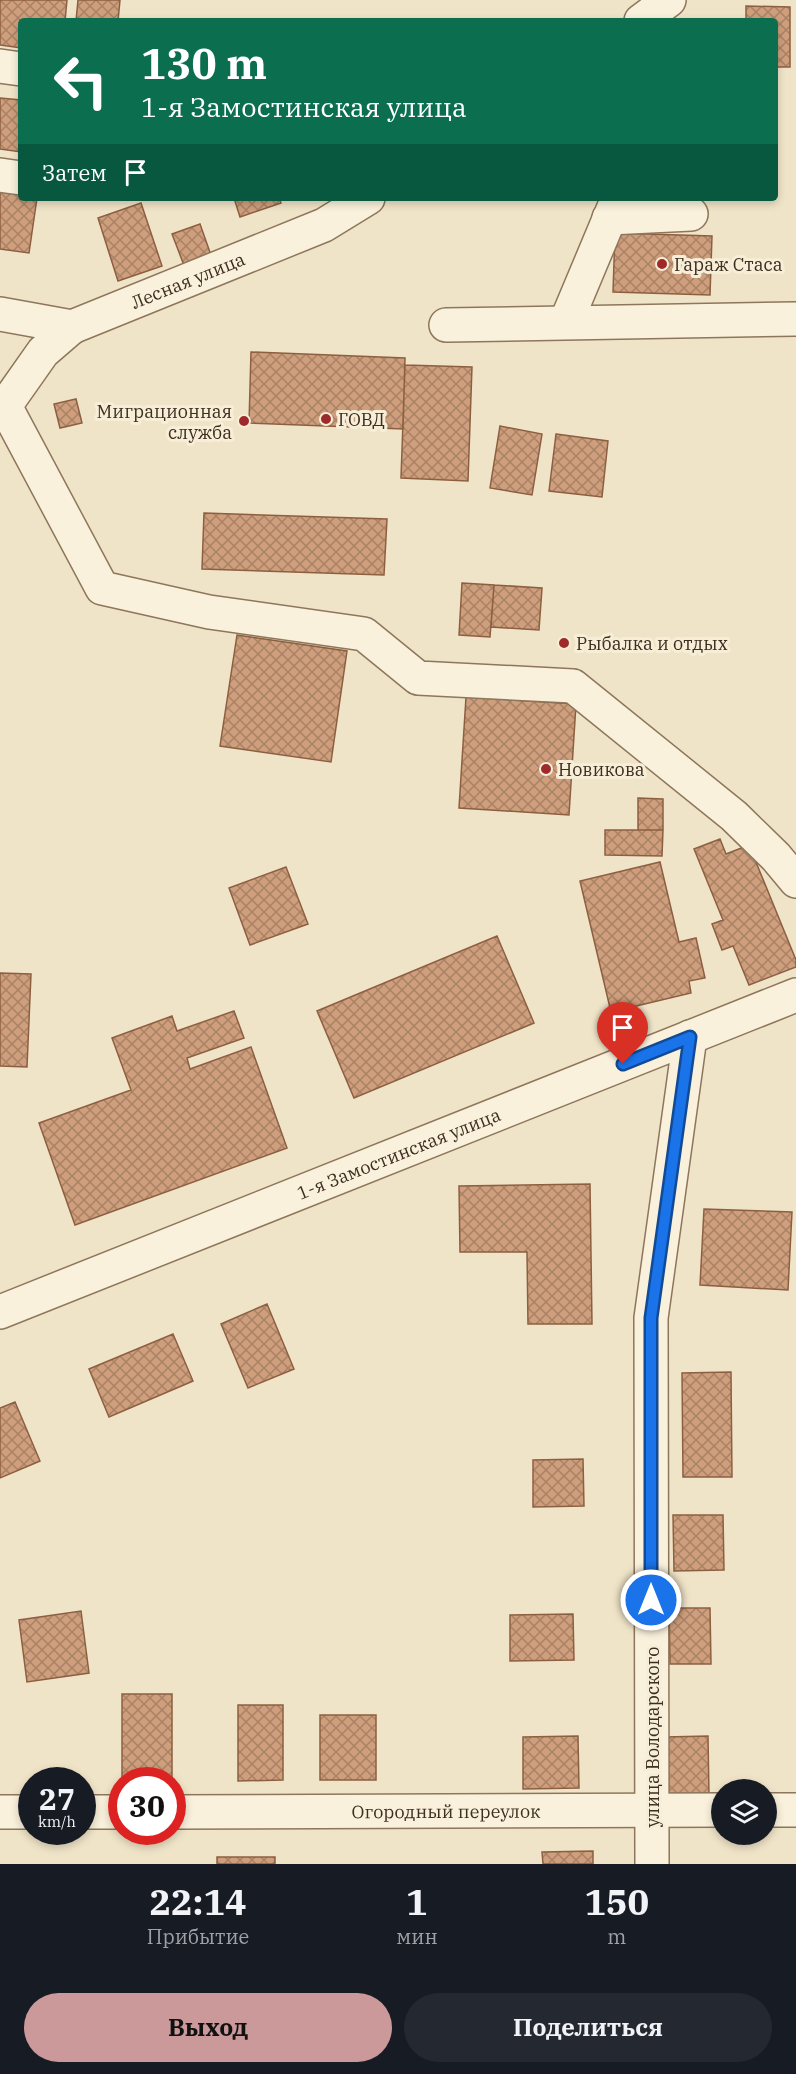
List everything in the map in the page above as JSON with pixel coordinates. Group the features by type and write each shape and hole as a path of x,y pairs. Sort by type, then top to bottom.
{"street":[{"path":"645,18 669,0"},
{"path":"0,66 18,69"},
{"path":"0,175 18,178"},
{"name":"Лесная улица","path":"72,327 324,225 363,201"},
{"path":"566,322 614,208 692,214"},
{"path":"0,314 72,327"},
{"path":"446,325 796,319"},
{"path":"72,327 43,352 3,407 102,588 209,612 364,634 418,678 573,686 734,816 776,856 796,881"},
{"name":"1-я Замостинская улица","path":"0,1312 796,995"},
{"name":"улица Володарского","path":"652,1864 651,1318 690,1037"},
{"name":"Огородный переулок","path":"186,1812 711,1810"},
{"path":"777,1810 796,1810"},
{"path":"0,1812 18,1812"}],"building":[{"path":"0,0 67,0 65,18 18,18 18,48 0,45"},
{"path":"78,0 120,0 118,18 76,18"},
{"path":"746,6 790,7 790,67 778,67 778,18 746,18"},
{"path":"0,98 18,100 18,152 0,149"},
{"path":"0,191 18,194 18,201 37,201 29,253 0,249"},
{"path":"235,201 280,201 281,203 240,217"},
{"path":"141,203 162,266 118,281 98,218"},
{"path":"200,224 212,258 185,268 172,234"},
{"name":"Гараж Стаса","path":"615,233 712,236 710,295 613,292"},
{"path":"251,352 405,358 403,429 249,423"},
{"path":"405,365 472,367 468,481 401,478"},
{"path":"76,399 82,423 60,428 54,404"},
{"path":"500,426 542,434 532,495 490,488"},
{"path":"556,434 608,441 602,497 549,491"},
{"path":"204,513 387,519 384,575 202,569"},
{"path":"462,583 494,585 490,637 459,635"},
{"path":"494,585 542,588 539,630 491,627"},
{"path":"237,635 347,651 331,762 220,746"},
{"path":"466,697 576,704 569,815 459,808"},
{"path":"638,798 663,799 663,830 638,830"},
{"path":"605,830 663,830 662,856 605,855"},
{"path":"720,839 726,854 749,845 796,960 796,967 749,985 733,946 722,950 712,924 723,920 694,849"},
{"path":"660,862 679,942 696,938 705,978 689,981 691,993 611,1012 580,881"},
{"path":"286,867 308,924 250,945 229,888"},
{"path":"497,936 534,1023 354,1098 317,1011"},
{"path":"0,973 31,974 27,1067 0,1066"},
{"path":"234,1011 244,1038 187,1058 190,1069 251,1047 287,1148 75,1225 39,1123 131,1090 112,1038 172,1016 177,1031"},
{"path":"590,1184 592,1324 528,1324 527,1252 460,1252 459,1186"},
{"path":"704,1209 792,1212 788,1290 700,1285"},
{"path":"267,1304 294,1369 248,1388 221,1324"},
{"path":"173,1334 193,1381 109,1417 89,1369"},
{"path":"731,1372 732,1477 683,1477 682,1373"},
{"path":"15,1402 40,1461 0,1478 0,1408"},
{"path":"583,1459 584,1506 533,1507 533,1460"},
{"path":"673,1515 723,1515 724,1570 674,1571"},
{"path":"669,1608 710,1608 711,1664 670,1664"},
{"path":"81,1611 89,1673 27,1682 19,1620"},
{"path":"573,1614 574,1660 510,1661 510,1615"},
{"path":"122,1694 172,1694 172,1767 122,1767"},
{"path":"238,1705 283,1705 283,1780 238,1781"},
{"path":"320,1715 376,1715 376,1780 320,1780"},
{"path":"578,1736 579,1788 523,1789 523,1737"},
{"path":"708,1736 709,1796 666,1797 665,1737"},
{"path":"593,1851 593,1864 543,1864 542,1852"},
{"path":"217,1857 275,1857 275,1864 217,1864"}],"place":[{"name":"Гараж Стаса","path":"662,264"},
{"name":"ГОВД","path":"326,419"},
{"name":"Миграционная служба","path":"244,421"},
{"name":"Рыбалка и отдых","path":"564,643"},
{"name":"Новикова","path":"546,769"}],"route":[{"path":"623,1064 690,1037 651,1318 651,1600"}]}
